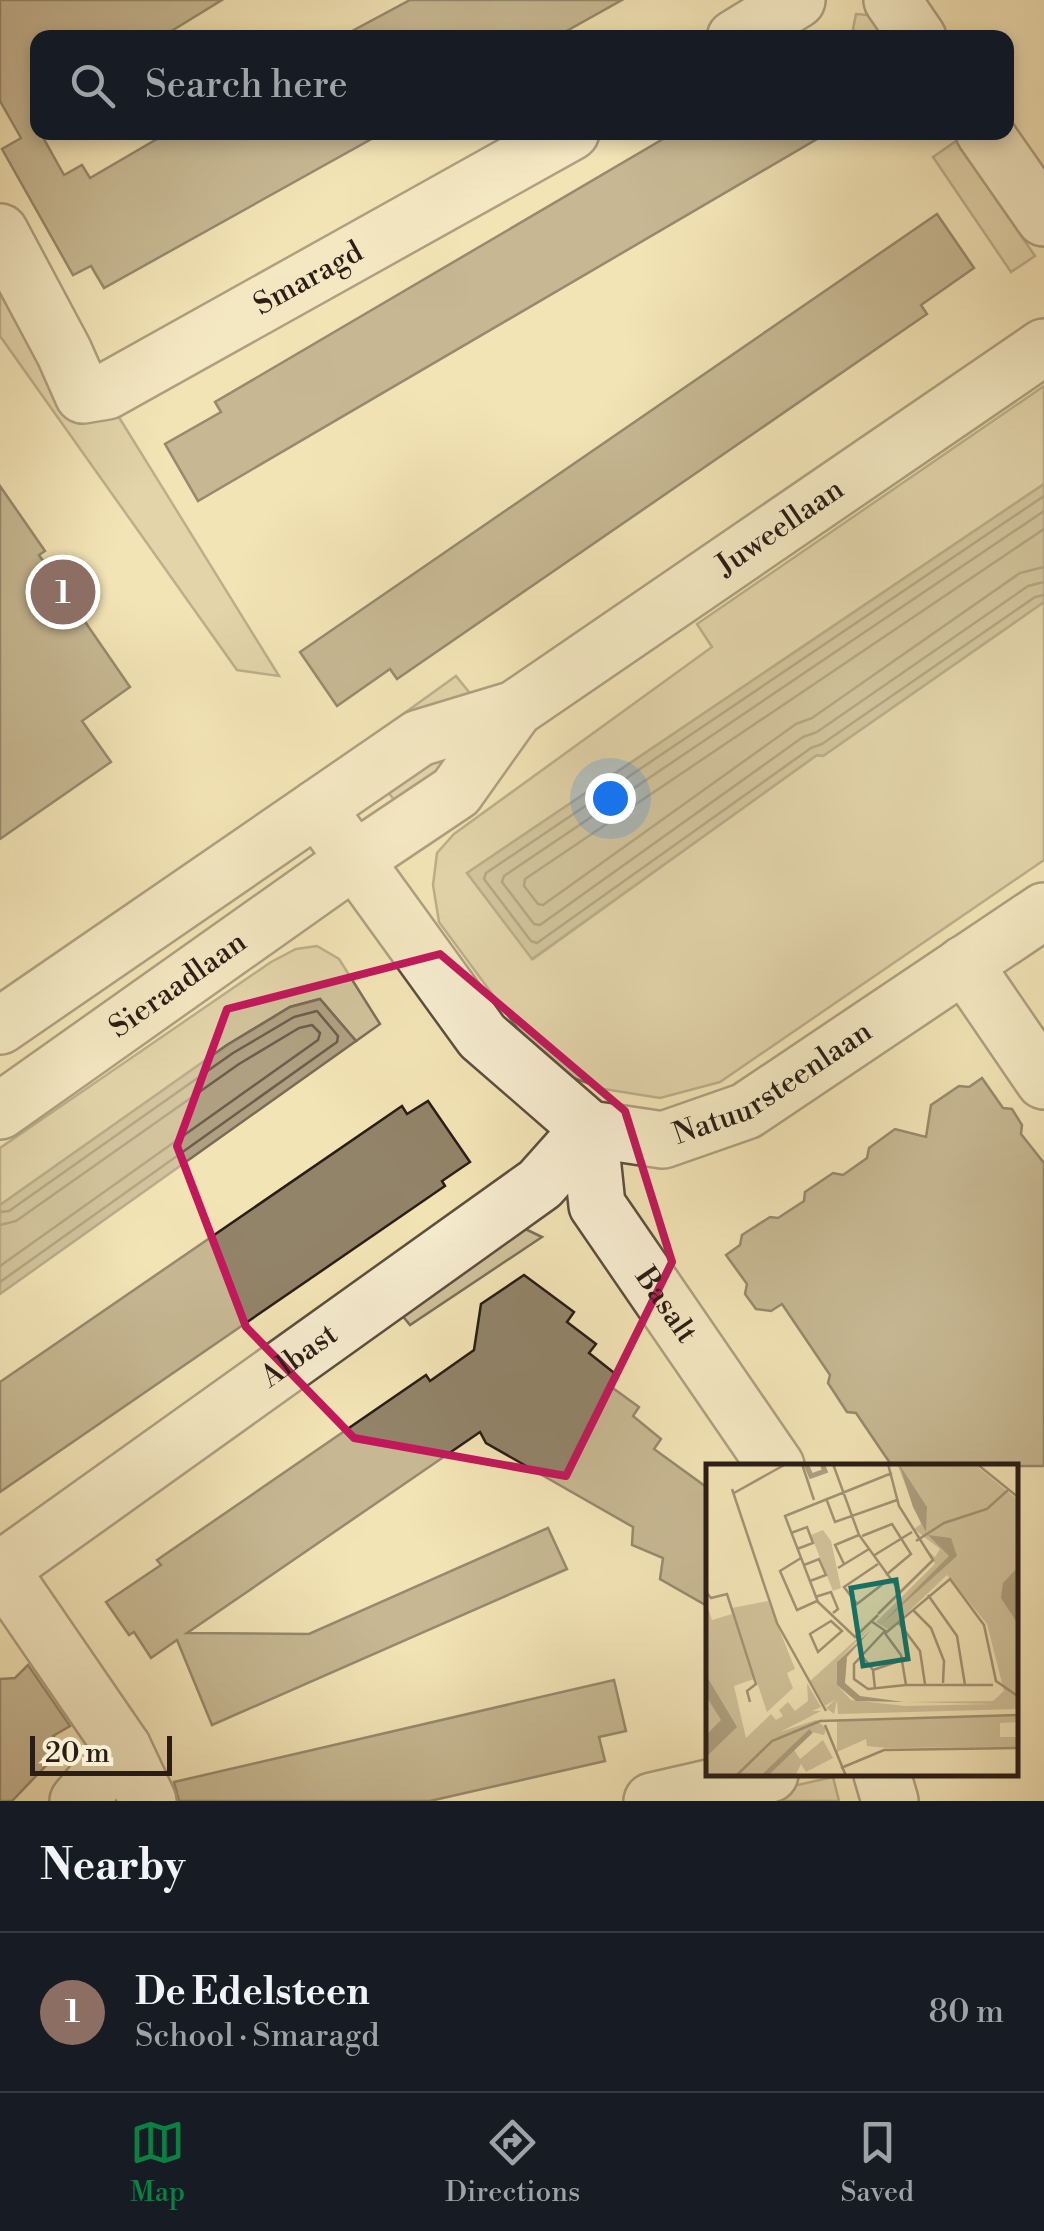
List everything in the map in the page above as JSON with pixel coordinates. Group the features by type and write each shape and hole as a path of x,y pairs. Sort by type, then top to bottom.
{"street":[{"path":"748,30 797,0"},
{"path":"892,0 913,30"},
{"name":"Smaragd","path":"0,232 83,394 107,391 557,140"},
{"path":"990,140 1044,218"},
{"name":"Juweellaan","path":"316,808 419,738 516,709 1044,348"},
{"name":"Juweellaan","path":"356,859 456,792 516,709"},
{"path":"0,1026 316,808 482,1036 589,1129"},
{"name":"Sieraadlaan","path":"0,1111 356,859"},
{"name":"Natuursteenlaan","path":"589,1129 663,1140 746,1111 1044,910"},
{"path":"964,964 1044,1081"},
{"name":"Basalt","path":"589,1129 598,1205 775,1464"},
{"name":"Albast","path":"0,1570 540,1184 589,1129"},
{"path":"0,1570 123,1748 148,1801"},
{"path":"78,1801 123,1748"},
{"path":"652,1801 761,1776"},
{"path":"883,1776 890,1801"}],"highlighted area":[{"path":"440,954 625,1111 672,1262 566,1476 354,1438 246,1327 177,1146 227,1009"}],"shaded area":[{"path":"856,14 878,16 887,30 854,30"},
{"path":"956,141 1035,256 1011,272 933,157"},
{"path":"0,261 112,406 279,676 237,670 0,336"},
{"path":"1044,386 1044,484 467,873 533,959 817,755 823,756 1044,602 1044,860 720,1082 660,1098 604,1089 565,1075 518,1029 439,922 433,885 437,853 454,834 712,647 697,624"},
{"path":"456,676 481,707 390,741 381,730"},
{"path":"439,750 460,755 400,808 383,785"},
{"path":"317,946 339,959 380,1024 356,1041 320,999 290,1007 227,1045 0,1205 0,1148 271,962 296,949"},
{"path":"515,1224 542,1237 410,1325 393,1304"},
{"path":"833,1777 839,1801 745,1801 744,1797"}],"water":[{"path":"1044,484 1044,602 823,756 817,755 532,959 467,873"},
{"path":"320,999 356,1041 0,1294 0,1205 227,1045 290,1007"}],"building":[{"path":"0,0 222,0 173,30 30,30 30,140 44,140 64,175 82,165 90,178 155,140 370,140 104,288 91,266 73,275 2,149 21,138 0,101"},
{"path":"410,0 622,0 568,30 354,30"},
{"path":"661,140 815,140 198,501 165,444 221,412 215,402"},
{"path":"937,214 974,268 921,305 927,314 397,679 390,669 337,706 300,652"},
{"path":"0,486 45,551 39,555 130,687 82,721 111,762 0,839"},
{"path":"982,1078 1003,1108 1012,1109 1022,1125 1021,1134 1044,1163 1044,1466 891,1464 856,1413 847,1412 828,1383 830,1375 782,1304 771,1311 756,1309 745,1294 747,1284 726,1255 740,1245 742,1235 804,1201 805,1192 833,1173 843,1175 867,1158 869,1148 895,1129 926,1137 931,1105 959,1086 969,1087"},
{"path":"428,1101 470,1162 442,1181 445,1186 0,1492 0,1382 402,1106 407,1114"},
{"path":"524,1275 574,1312 567,1322 596,1344 589,1353 618,1376 610,1386 639,1407 633,1416 661,1439 654,1449 706,1487 706,1605 660,1579 663,1558 632,1545 633,1527 486,1443 480,1432 187,1633 309,1634 548,1528 567,1569 212,1725 177,1640 151,1658 134,1632 129,1635 106,1602 161,1565 157,1560 426,1375 430,1381 474,1350 481,1304"},
{"path":"28,1665 70,1726 53,1736 64,1747 12,1801 0,1801 0,1679 15,1678"},
{"path":"614,1680 626,1731 599,1737 605,1761 430,1801 179,1801 174,1782"}],"place":[{"name":"De Edelsteen","path":"63,592"}]}
